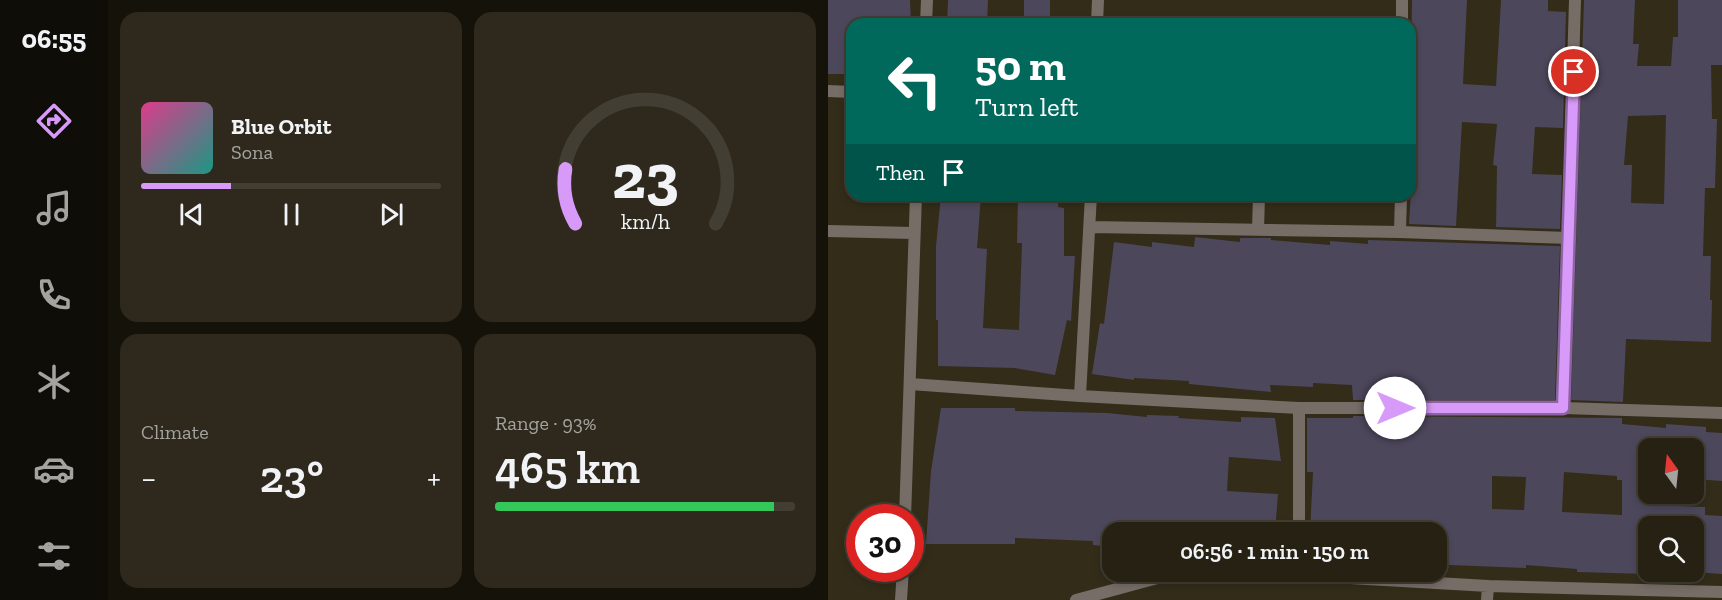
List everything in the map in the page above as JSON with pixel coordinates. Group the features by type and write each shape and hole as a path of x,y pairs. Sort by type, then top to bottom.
{"street":[{"path":"926,18 927,0"},
{"path":"1097,18 1098,0"},
{"path":"1402,0 1402,18"},
{"path":"1563,408 1575,0"},
{"path":"828,91 846,92"},
{"path":"906,504 916,201"},
{"path":"1080,396 1091,201"},
{"path":"1258,230 1259,201"},
{"path":"1400,232 1401,201"},
{"path":"1090,227 1400,232 1569,238"},
{"path":"828,231 913,233"},
{"path":"910,384 1299,408 1563,408 1722,413"},
{"path":"1299,408 1299,522"},
{"path":"902,600 903,582"},
{"path":"1076,600 1143,582"},
{"path":"1430,582 1681,596 1722,592"},
{"path":"1487,600 1488,586"}],"building":[{"path":"828,0 910,0 911,18 846,18 846,74 828,74"},
{"path":"948,0 988,0 987,18 947,18"},
{"path":"1024,0 1050,0 1050,18 1024,18"},
{"path":"1412,0 1467,0 1463,84 1496,86 1501,0 1548,0 1548,11 1566,12 1563,128 1535,127 1532,174 1562,175 1560,229 1496,227 1497,166 1493,165 1497,124 1462,122 1456,226 1409,224 1410,201 1416,201 1416,18 1412,18"},
{"path":"1584,0 1635,0 1633,44 1639,44 1637,66 1671,66 1673,37 1678,37 1678,0 1722,0 1722,65 1711,65 1712,119 1717,119 1715,188 1705,188 1703,256 1711,256 1711,342 1626,339 1623,402 1571,400","holes":["1666,115 1664,204 1631,203 1632,165 1624,165 1628,116"]},
{"path":"940,201 981,201 977,248 987,249 983,328 1019,330 1022,243 1017,243 1018,201 1058,201 1058,207 1064,208 1064,256 1075,256 1071,321 1067,320 1055,375 1015,368 938,366 936,246"},
{"path":"1195,237 1240,242 1240,238 1271,238 1271,240 1330,245 1330,241 1368,244 1368,240 1560,246 1555,400 1353,400 1352,385 1313,383 1313,387 1270,385 1271,392 1189,384 1189,381 1134,378 1134,380 1092,374 1100,323 1104,324 1114,242 1152,247 1152,242 1194,247"},
{"path":"941,408 1015,408 1015,411 1107,413 1147,417 1147,415 1179,416 1178,418 1241,422 1241,417 1275,418 1281,461 1229,457 1227,491 1278,494 1276,522 1102,522 1102,546 1093,545 1093,541 1015,538 1015,544 926,544 931,471"},
{"path":"1353,416 1622,418 1622,424 1666,428 1666,424 1706,427 1706,432 1722,433 1722,481 1704,480 1704,438 1638,438 1638,504 1705,507 1705,515 1722,516 1722,574 1704,573 1704,516 1638,516 1638,574 1577,572 1577,569 1526,565 1526,568 1449,565 1447,564 1447,522 1310,522 1313,472 1307,472 1307,418 1353,418","holes":["1564,472 1617,476 1617,480 1622,480 1622,515 1562,512","1492,476 1526,477 1524,510 1492,509"]}],"route":[{"path":"1395,408 1563,408 1574,72"}]}
